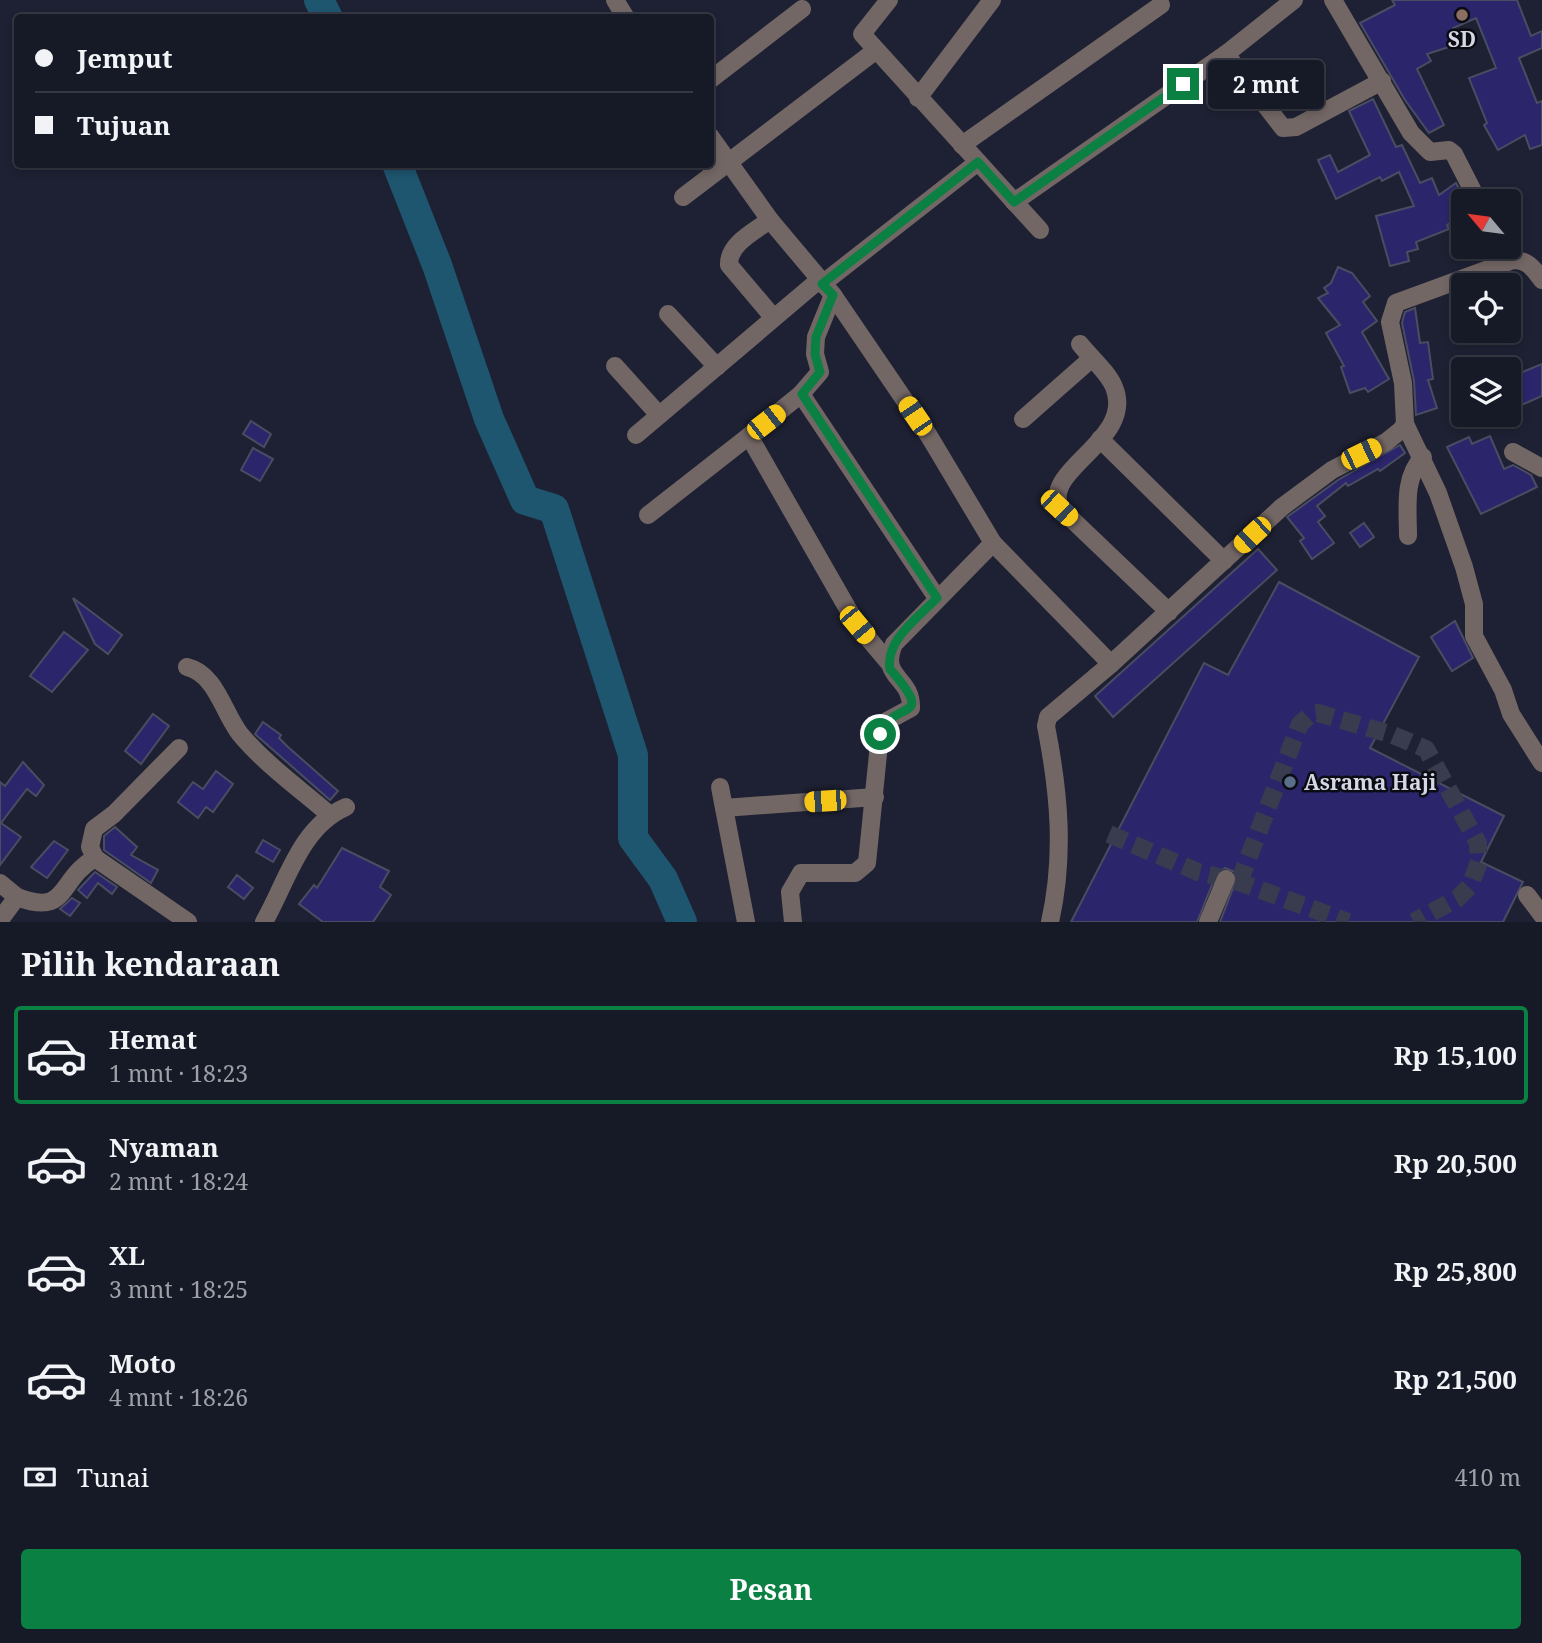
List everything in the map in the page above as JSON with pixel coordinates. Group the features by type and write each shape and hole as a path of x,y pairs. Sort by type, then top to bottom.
{"street":[{"path":"889,0 862,34 1040,230"},
{"path":"918,97 992,0"},
{"path":"1014,202 1226,54 1294,0"},
{"path":"1333,0 1419,144 1430,152 1449,150 1454,153 1472,189"},
{"path":"962,145 1161,5"},
{"path":"714,76 803,9"},
{"path":"683,197 875,51"},
{"path":"1226,54 1283,128 1296,127 1382,81"},
{"path":"714,141 770,220 824,286 929,436 993,543 1111,664"},
{"path":"636,435 773,317 824,286 978,162"},
{"path":"770,220 734,247 729,257 729,265 773,317"},
{"path":"1495,259 1396,303 1390,322 1400,362 1405,424 1423,457 1464,568 1474,604 1474,636 1503,690 1511,714 1542,763"},
{"path":"1521,259 1531,265 1542,280"},
{"path":"648,516 802,394 820,372 815,354 824,286"},
{"path":"668,314 717,367"},
{"path":"1080,344 1114,385 1118,403 1116,419 1059,485 1056,501 1059,508 1169,612"},
{"path":"1023,419 1091,359"},
{"path":"615,366 659,415"},
{"path":"802,394 937,598"},
{"path":"1050,922 1061,850 1046,721 1282,507 1332,470 1387,442 1405,424"},
{"path":"748,436 857,625 910,692 911,708 883,727 867,863 855,873 801,873 790,892 793,922"},
{"path":"1100,439 1224,561"},
{"path":"1513,452 1542,468"},
{"path":"1408,536 1409,483 1411,474 1423,457"},
{"path":"888,663 894,644 993,543"},
{"path":"187,667 208,680 230,719 252,746 338,811 292,862 264,922"},
{"path":"179,748 114,814 94,829 90,847 95,858 188,922"},
{"path":"720,787 746,922"},
{"path":"724,808 876,797"},
{"path":"0,883 17,897 39,905 53,902 82,865 95,858"},
{"path":"1209,922 1226,879"},
{"path":"1527,895 1542,915"},
{"path":"0,920 17,897"}],"building":[{"path":"1392,0 1517,0 1531,36 1542,31 1542,48 1519,58 1537,103 1542,101 1542,145 1530,149 1525,135 1498,150 1484,125 1487,123 1469,78 1496,68 1476,18 1453,28 1458,44 1427,54 1431,61 1417,69 1444,125 1429,133 1405,100 1360,23 1395,5"},
{"path":"1373,99 1396,147 1402,145 1420,183 1432,178 1439,195 1456,183 1459,189 1451,189 1451,222 1447,225 1449,229 1416,242 1418,249 1407,252 1409,261 1390,266 1376,216 1414,206 1399,172 1382,181 1380,177 1336,199 1318,160 1330,155 1338,172 1370,155 1349,111"},
{"path":"1338,267 1352,273 1370,296 1363,302 1377,321 1362,332 1389,379 1368,392 1365,388 1350,393 1341,367 1344,366 1326,333 1340,325 1318,298 1328,293 1324,288 1331,283"},
{"path":"1415,308 1420,343 1428,342 1433,379 1428,380 1437,408 1416,415 1414,381 1402,323 1405,312"},
{"path":"1542,364 1542,396 1521,405 1521,373"},
{"path":"251,421 271,434 264,447 243,434"},
{"path":"1490,436 1504,469 1513,465 1531,475 1537,487 1481,514 1447,447 1469,437 1472,444"},
{"path":"1400,445 1405,453 1380,471 1378,469 1348,486 1346,483 1317,506 1325,516 1318,522 1334,543 1312,559 1300,541 1304,538 1287,517 1338,480"},
{"path":"253,448 273,459 260,481 241,470"},
{"path":"1364,523 1374,537 1360,547 1350,533"},
{"path":"1258,549 1277,570 1113,717 1095,696"},
{"name":"Asrama Haji","path":"1279,582 1419,657 1370,748 1504,816 1481,862 1523,882 1503,922 1220,922 1237,878 1235,872 1225,868 1216,875 1197,922 1071,922 1204,663 1228,675"},
{"path":"73,598 122,635 108,654 95,644"},
{"path":"1455,621 1473,658 1452,671 1431,637"},
{"path":"64,632 88,650 52,692 30,676"},
{"path":"153,714 169,726 141,764 125,751"},
{"path":"263,722 281,735 279,738 288,747 338,791 330,800 255,734"},
{"path":"23,762 44,785 36,796 27,789 1,823 21,837 0,865 0,782 5,786"},
{"path":"216,771 233,784 213,812 206,807 198,818 178,802 193,782 203,789"},
{"path":"115,827 137,847 131,855 158,870 151,883 104,850 104,836"},
{"path":"263,840 280,850 273,862 256,852"},
{"path":"54,841 68,850 47,878 31,867"},
{"path":"342,848 389,871 380,887 391,895 373,922 323,922 299,904 314,885 317,888"},
{"path":"95,872 117,887 112,894 98,883 87,898 78,890"},
{"path":"237,875 253,888 244,899 228,887"},
{"path":"72,898 80,903 70,916 60,909"}],"waterway":[{"path":"319,0 326,14"},
{"path":"399,168 437,265 489,419 525,500 554,509 633,755 633,838 663,879 682,922"}],"tunnel":[{"path":"1239,882 1300,724 1311,714 1318,713 1393,735 1426,749 1478,843 1479,862 1470,886 1458,898 1414,922"},
{"path":"1109,834 1198,872 1239,882 1348,922"}],"place":[{"name":"SD","path":"1462,15"},
{"name":"Asrama Haji","path":"1290,782"}],"route":[{"path":"880,734 887,721 911,708 910,692 890,669 890,652 903,632 937,598 802,394 820,372 815,354 816,337 833,295 822,284 978,162 1014,202 1183,84"}]}
